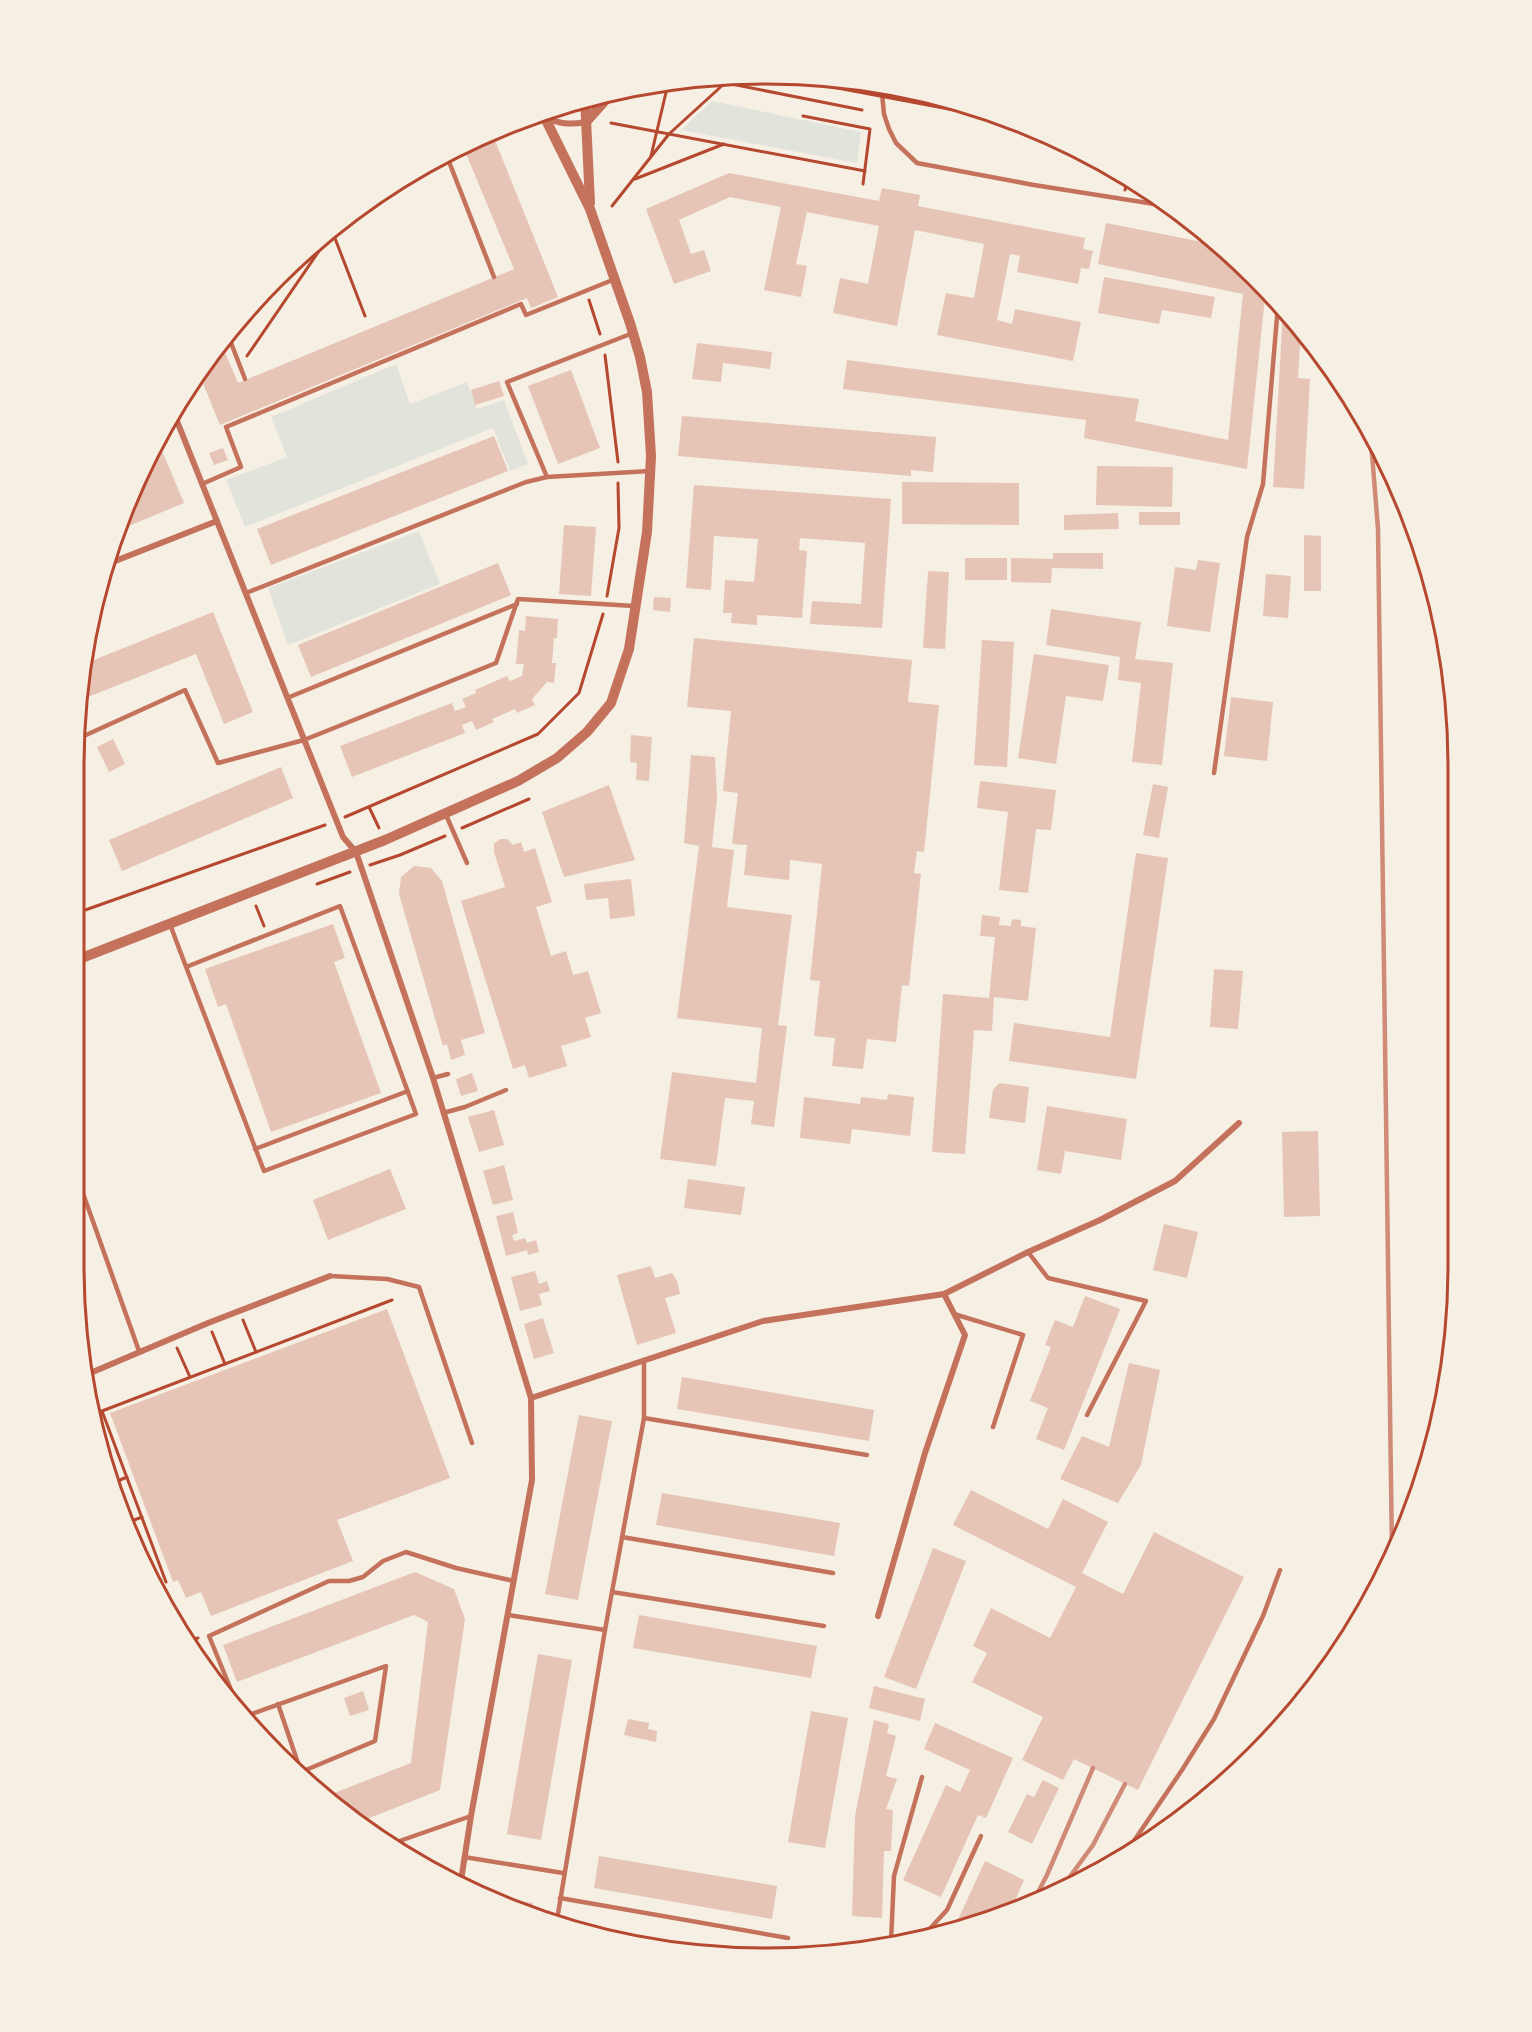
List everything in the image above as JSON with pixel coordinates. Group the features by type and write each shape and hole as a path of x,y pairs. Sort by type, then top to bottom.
{"street":[{"path":"551,119 558,123 572,125 586,122 602,104"},
{"path":"585,108 590,209"},
{"path":"84,957 356,852 446,815 518,781 557,758 587,732 610,703 629,649 647,532 650,471 647,392 633,333 590,209 547,120"},
{"path":"177,422 343,837 356,852 433,1078 531,1398 532,1480 461,1877"},
{"path":"116,561 217,521"},
{"path":"531,1398 763,1321 944,1294 1028,1252 1100,1220 1175,1181 1239,1123"},
{"path":"93,1372 208,1323 330,1276"},
{"path":"878,1616 925,1453 964,1335 944,1294"}],"lane":[{"path":"882,94 884,114 896,143 917,163 1151,204"},
{"path":"449,162 494,277"},
{"path":"202,484 241,467 226,427 257,412 507,309 521,304 525,315 615,279"},
{"path":"1214,773 1247,537 1263,484 1277,314"},
{"path":"547,477 507,382 633,333"},
{"path":"231,343 245,379"},
{"path":"246,593 526,482 547,477 650,471"},
{"path":"85,736 185,690 218,763 304,740 496,663 518,599 634,606"},
{"path":"287,698 517,604"},
{"path":"446,815 467,863"},
{"path":"170,924 186,967 255,1149 264,1171 416,1114 340,906 186,967"},
{"path":"433,1078 448,1074"},
{"path":"443,1113 465,1107 506,1090"},
{"path":"255,1149 408,1091"},
{"path":"84,1196 139,1351"},
{"path":"1028,1252 1048,1278 1146,1301 1087,1415"},
{"path":"330,1276 387,1279 419,1287 472,1443"},
{"path":"954,1314 1023,1335 993,1427"},
{"path":"557,1915 605,1630 644,1418 644,1360"},
{"path":"644,1418 867,1455"},
{"path":"622,1537 833,1573"},
{"path":"230,1687 209,1636 329,1581 349,1581 363,1577 382,1561 406,1552 456,1568 514,1581"},
{"path":"1135,1839 1214,1719 1263,1616 1280,1570"},
{"path":"612,1592 824,1626"},
{"path":"508,1615 605,1630"},
{"path":"251,1714 386,1666 375,1742 306,1770"},
{"path":"278,1704 297,1761"},
{"path":"891,1936 894,1876 922,1777"},
{"path":"400,1841 471,1816"},
{"path":"931,1928 947,1910 981,1836"},
{"path":"464,1857 563,1873"},
{"path":"560,1898 789,1938"}],"path":[{"path":"612,206 669,134 723,85"},
{"path":"734,85 862,110"},
{"path":"651,158 666,92"},
{"path":"803,116 870,129 863,184"},
{"path":"611,123 865,171"},
{"path":"633,180 724,144"},
{"path":"335,238 365,316"},
{"path":"240,366 317,252"},
{"path":"166,1582 102,1411 392,1300"},
{"path":"239,1311 256,1352"},
{"path":"208,1323 225,1364"},
{"path":"184,1363 190,1377"},
{"path":"119,1480 127,1477"},
{"path":"133,1520 142,1517"}],"shaded area":[{"path":"712,101 861,132 857,163 681,130"},
{"path":"396,364 410,404 467,382 477,409 504,400 528,464 510,471 493,428 245,527 226,480 287,457 271,417"},
{"path":"419,531 440,584 288,645 268,588"}],"building":[{"path":"495,140 558,297 531,308 527,298 220,425 203,382 225,352 238,383 514,269 466,153"},
{"path":"729,173 879,201 882,188 920,195 918,206 1085,238 1083,249 1093,251 1089,269 1081,268 1078,284 1017,272 1020,256 1010,254 997,320 1012,324 1015,309 1081,322 1073,361 937,335 946,293 974,298 984,244 915,230 897,326 833,313 840,278 868,284 879,226 807,212 796,264 807,266 801,297 764,290 781,207 730,197 679,220 691,254 704,250 711,271 674,284 646,209"},
{"path":"1106,223 1202,242 1265,301 1247,469 1084,438 1086,420 843,389 847,360 1139,399 1135,421 1228,440 1243,294 1098,264"},
{"path":"1104,277 1215,297 1211,318 1162,310 1159,324 1098,313"},
{"path":"1282,320 1300,342 1298,378 1310,379 1304,489 1273,487"},
{"path":"697,343 772,352 770,369 723,363 721,382 692,379"},
{"path":"571,370 600,448 558,464 528,386"},
{"path":"499,381 504,396 475,405 471,390"},
{"path":"682,416 936,437 933,472 911,470 911,476 678,456"},
{"path":"494,436 508,471 271,565 257,529"},
{"path":"223,448 228,460 214,465 209,453"},
{"path":"162,450 184,503 128,526"},
{"path":"1097,466 1173,467 1172,507 1096,505"},
{"path":"902,482 1019,483 1019,525 902,524"},
{"path":"694,485 891,499 882,628 810,624 812,601 861,604 865,543 800,538 799,550 807,551 802,618 757,615 757,625 731,623 732,613 723,613 725,580 754,582 758,539 714,536 711,590 686,588"},
{"path":"1139,512 1180,512 1180,525 1139,525"},
{"path":"1118,513 1119,529 1064,530 1064,515"},
{"path":"564,525 596,527 591,596 559,594"},
{"path":"1304,535 1321,536 1321,591 1304,591"},
{"path":"1053,553 1103,553 1103,569 1052,568 1051,583 1011,582 1011,558 1053,559"},
{"path":"965,558 1007,558 1007,580 965,580"},
{"path":"1198,560 1220,563 1210,632 1167,626 1175,567 1196,570"},
{"path":"498,563 511,595 311,677 298,645"},
{"path":"928,571 949,572 945,649 923,648"},
{"path":"1266,574 1291,576 1288,618 1263,616"},
{"path":"654,597 671,598 670,612 653,610"},
{"path":"1051,609 1141,622 1135,659 1173,663 1162,765 1132,762 1141,683 1118,680 1120,657 1046,645"},
{"path":"213,612 253,712 224,724 196,654 88,697 93,661"},
{"path":"526,616 558,619 552,663 556,663 554,683 547,682 532,699 535,705 517,713 515,709 492,719 494,722 476,730 472,721 462,725 465,733 352,777 340,746 452,703 455,711 466,707 462,699 476,693 475,690 507,676 510,681 522,676 524,664 516,664 519,630 525,631"},
{"path":"694,638 912,660 908,702 939,705 924,852 917,851 914,873 921,874 909,986 902,985 896,1042 867,1039 863,1069 832,1066 835,1038 814,1036 820,981 810,980 822,864 790,860 789,880 744,875 747,845 732,844 738,793 723,791 731,711 687,707"},
{"path":"982,640 1014,642 1007,767 974,765"},
{"path":"1034,654 1109,665 1103,701 1066,696 1056,764 1018,758"},
{"path":"1231,697 1273,702 1267,761 1224,756"},
{"path":"631,735 652,737 649,781 636,780 637,763 630,762"},
{"path":"113,739 125,764 109,772 97,747"},
{"path":"691,755 715,757 717,798 712,847 734,850 727,907 792,915 778,1025 787,1026 774,1127 751,1124 754,1101 725,1098 716,1166 660,1159 672,1072 756,1083 762,1028 677,1018 699,846 684,843"},
{"path":"281,767 293,798 122,871 109,840"},
{"path":"980,781 1056,790 1051,830 1036,829 1028,893 999,890 1008,812 977,808"},
{"path":"1153,784 1168,787 1159,838 1143,835"},
{"path":"609,785 635,860 564,877 542,812"},
{"path":"500,839 507,839 513,845 521,842 524,852 535,848 552,902 536,907 551,956 566,951 573,975 588,971 601,1013 585,1018 591,1037 561,1046 567,1066 529,1078 525,1065 513,1069 461,901 505,887 494,852 494,844"},
{"path":"1136,853 1168,858 1136,1079 1009,1061 1014,1023 1110,1037"},
{"path":"414,866 431,868 442,881 485,1033 461,1040 465,1055 451,1060 447,1044 443,1046 399,894 401,877"},
{"path":"631,879 635,916 610,919 608,898 586,900 584,884"},
{"path":"982,915 1000,917 999,925 1011,926 1012,919 1021,920 1021,926 1036,928 1028,1001 994,997 992,1031 974,1030 965,1154 932,1152 943,994 989,998 995,937 980,936"},
{"path":"333,924 345,958 334,962 381,1093 271,1132 226,1004 218,1007 205,969"},
{"path":"1214,969 1243,971 1238,1029 1210,1027"},
{"path":"472,1073 478,1091 461,1096 456,1079"},
{"path":"999,1083 1029,1087 1025,1123 989,1118 993,1090"},
{"path":"888,1094 914,1097 910,1136 852,1129 850,1144 800,1138 804,1097 860,1104 861,1097 887,1100"},
{"path":"1047,1106 1127,1119 1121,1160 1065,1151 1061,1174 1037,1170"},
{"path":"494,1110 504,1145 479,1152 468,1117"},
{"path":"1318,1131 1320,1216 1284,1217 1282,1132"},
{"path":"504,1165 513,1200 493,1205 483,1171"},
{"path":"390,1169 406,1209 328,1240 313,1200"},
{"path":"688,1179 745,1187 741,1215 684,1208"},
{"path":"513,1212 518,1233 512,1235 514,1241 525,1238 527,1243 536,1240 539,1252 528,1255 527,1250 506,1256 496,1216"},
{"path":"1164,1224 1198,1232 1187,1278 1153,1270"},
{"path":"651,1266 655,1278 672,1273 677,1281 680,1294 665,1298 676,1333 637,1345 617,1275"},
{"path":"535,1271 539,1284 547,1281 550,1291 539,1294 542,1305 520,1311 511,1277"},
{"path":"1085,1296 1120,1309 1064,1450 1036,1439 1048,1408 1030,1401 1051,1347 1045,1345 1055,1320 1073,1327"},
{"path":"387,1309 450,1478 337,1520 353,1561 211,1616 201,1592 186,1598 178,1580 173,1582 110,1413"},
{"path":"543,1318 554,1353 534,1359 524,1324"},
{"path":"1129,1363 1160,1370 1141,1465 1118,1503 1060,1479 1082,1436 1109,1447"},
{"path":"682,1377 874,1410 869,1441 677,1409"},
{"path":"579,1415 612,1421 578,1600 545,1594"},
{"path":"971,1490 1048,1529 1063,1499 1108,1522 1082,1573 1123,1594 1154,1532 1244,1577 1138,1790 1074,1759 1063,1780 1022,1760 1043,1717 972,1682 987,1653 973,1646 991,1608 1050,1638 1076,1587 953,1525"},
{"path":"662,1493 840,1523 834,1556 656,1525"},
{"path":"933,1548 966,1561 916,1689 884,1677"},
{"path":"415,1572 454,1589 465,1619 440,1790 367,1819 334,1793 411,1763 428,1622 414,1615 237,1682 223,1645"},
{"path":"639,1615 817,1646 811,1678 633,1648"},
{"path":"538,1654 572,1660 541,1840 507,1834"},
{"path":"874,1686 925,1699 920,1721 869,1708"},
{"path":"363,1691 369,1710 350,1716 344,1698"},
{"path":"811,1711 848,1718 825,1848 788,1842"},
{"path":"628,1719 649,1723 648,1729 657,1731 656,1742 624,1735"},
{"path":"874,1720 889,1724 887,1733 896,1736 886,1776 897,1779 886,1809 893,1810 891,1851 884,1851 882,1918 852,1916 855,1816"},
{"path":"935,1723 1013,1758 986,1818 978,1815 941,1897 903,1880 946,1785 960,1792 970,1770 924,1749"},
{"path":"1043,1780 1059,1788 1032,1844 1008,1832 1027,1794 1034,1797"},
{"path":"599,1856 777,1886 772,1919 594,1888"},
{"path":"985,1861 1024,1880 1015,1901 958,1920"},
{"path":"518,1901 533,1903 533,1906"}],"railway":[{"path":"1372,453 1378,529 1392,1537"},
{"path":"1039,1891 1093,1768"},
{"path":"1070,1877 1093,1845 1125,1784"}]}
